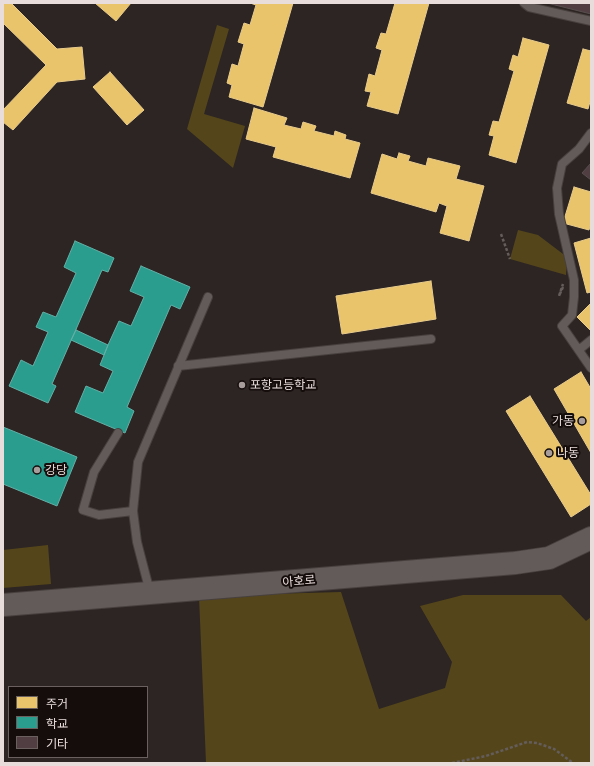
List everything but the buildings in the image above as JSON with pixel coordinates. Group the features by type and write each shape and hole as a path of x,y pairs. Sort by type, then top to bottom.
{"main road":[{"name":"아호로","path":"3,605 515,563 549,558 591,538"}],"lane":[{"path":"524,3 529,7 591,21"},
{"path":"591,133 579,149 562,164 557,188 560,214 574,280 572,315 562,326 580,349 591,368"},
{"path":"150,593 137,542 133,511 138,462 208,297"},
{"path":"178,366 431,339"},
{"path":"580,349 591,340"},
{"path":"118,433 94,472 83,510 99,515 133,511"}],"path":[{"path":"501,234 510,259"},
{"path":"452,763 486,756 527,742 536,743 554,749 573,763"}],"shaded area":[{"path":"217,25 229,29 204,114 245,126 233,168 187,129"},
{"path":"518,230 538,235 567,257 566,275 510,259"},
{"path":"48,545 51,584 3,588 3,550"},
{"path":"341,592 379,709 445,688 452,662 420,606 463,595 561,595 586,621 591,617 591,763 206,763 199,596"}],"place":[{"name":"포항고등학교","path":"242,385"},
{"name":"가동","path":"582,421"},
{"name":"나동","path":"549,453"},
{"name":"강당","path":"37,470"}]}
